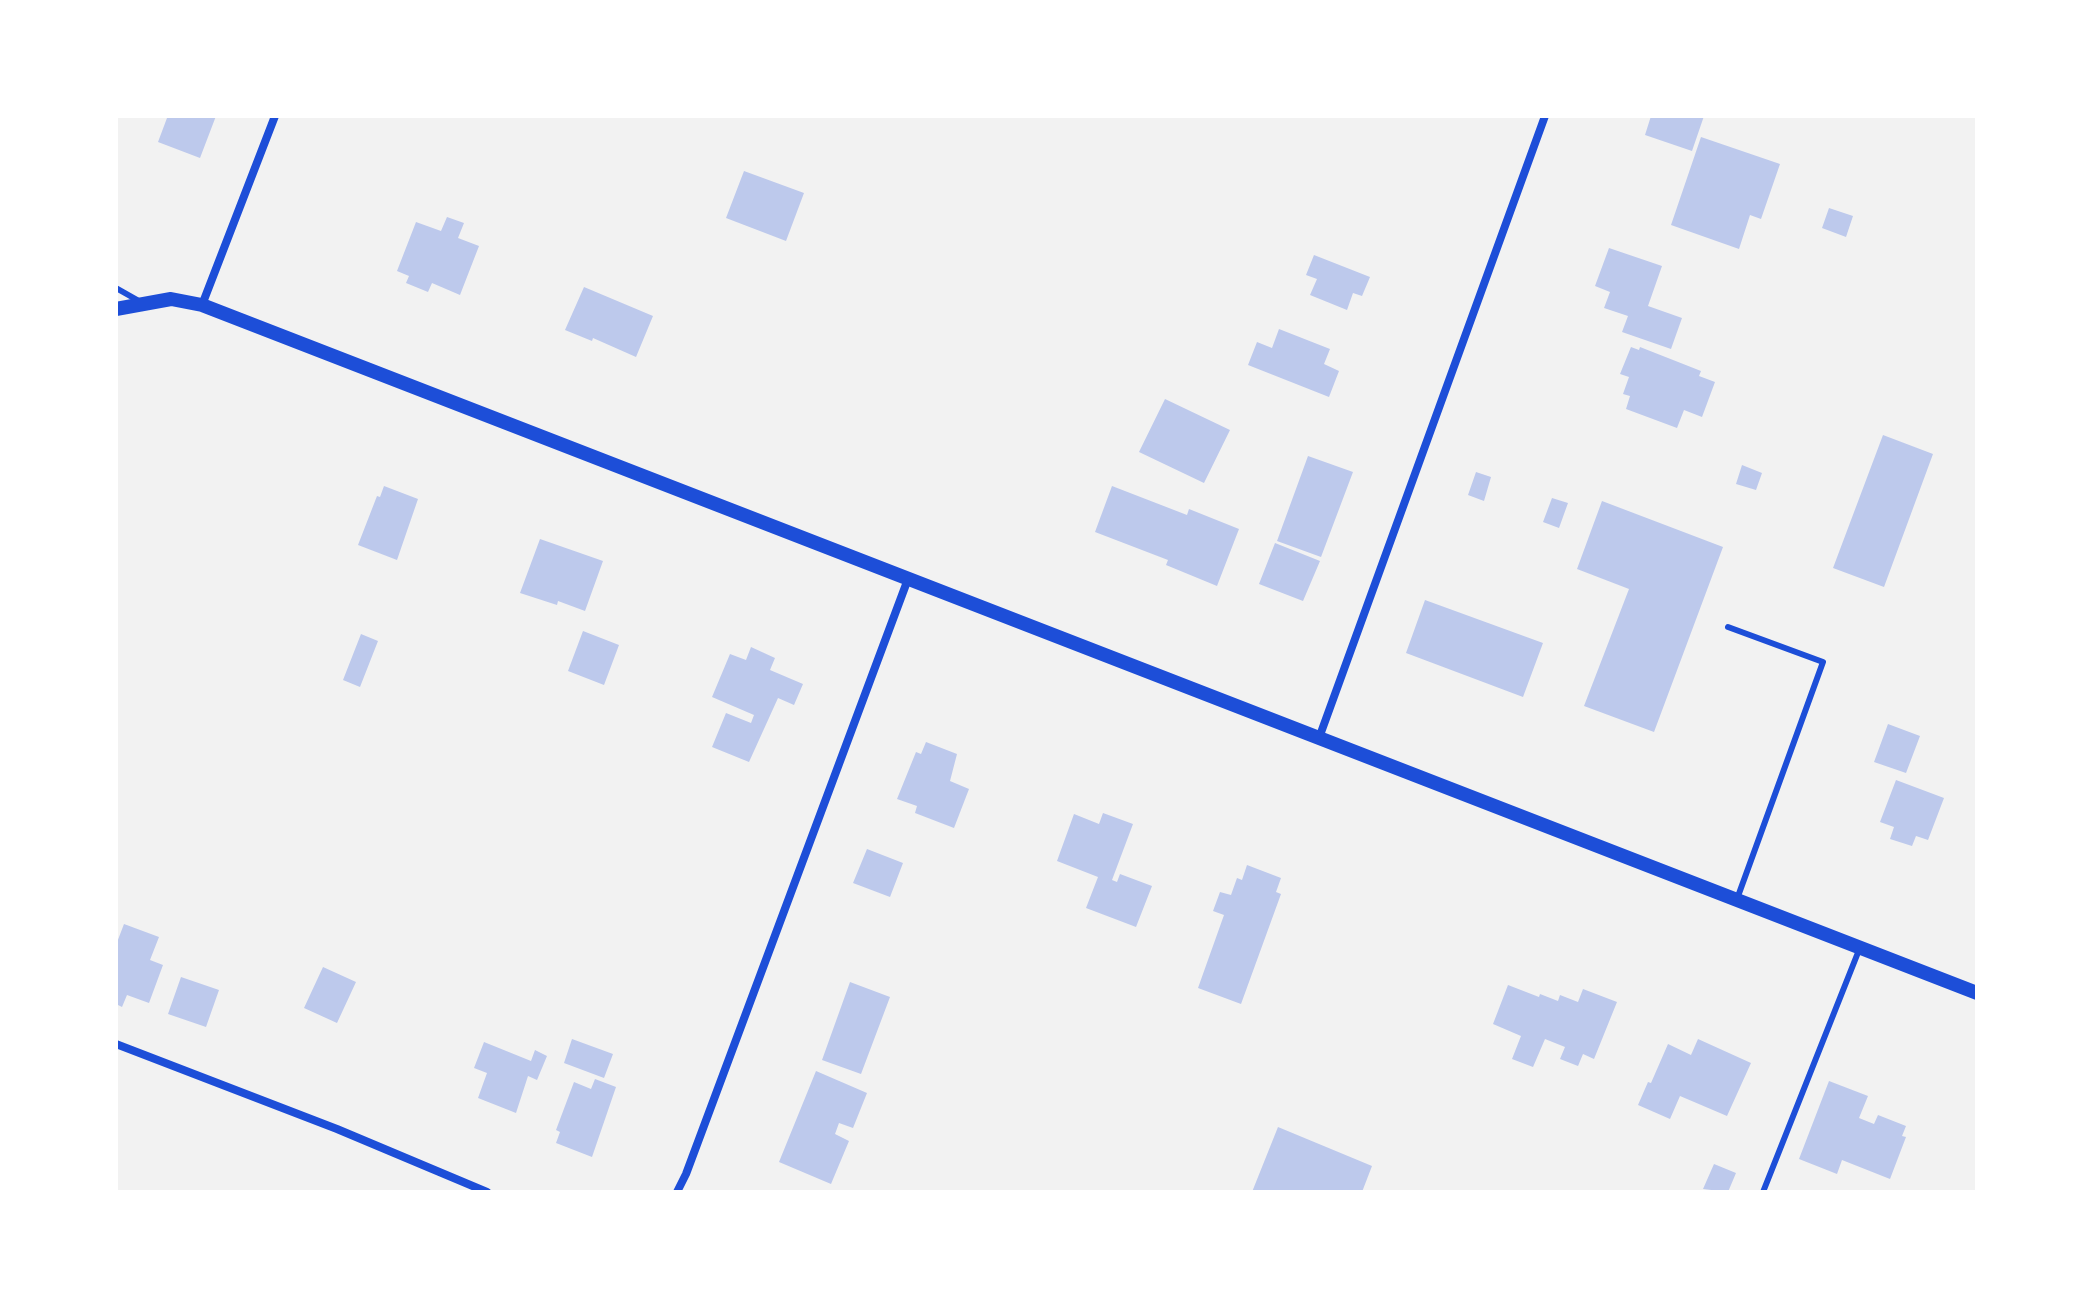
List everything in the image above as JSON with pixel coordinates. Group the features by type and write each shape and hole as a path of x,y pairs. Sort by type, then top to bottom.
{"street":[{"path":"202,305 275,116"},
{"path":"1319,738 1545,116"},
{"path":"116,309 171,299 202,305 1977,993"},
{"path":"677,1192 908,579"},
{"path":"116,1044 337,1129 487,1192"}],"lane":[{"path":"116,288 142,302"},
{"path":"1728,627 1823,662 1737,899"},
{"path":"1763,1192 1860,946"}],"building":[{"path":"162,116 216,116 200,158 158,142 167,118"},
{"path":"1651,116 1704,116 1692,151 1645,135"},
{"path":"1701,137 1780,164 1761,219 1750,215 1739,249 1671,225"},
{"path":"744,171 804,193 786,241 726,218"},
{"path":"1829,208 1853,216 1846,237 1822,228"},
{"path":"447,217 464,223 458,238 479,246 460,295 432,283 428,292 406,283 409,276 397,271 416,222 441,231"},
{"path":"1609,248 1662,266 1648,306 1682,318 1671,349 1622,332 1628,316 1604,308 1610,292 1595,286"},
{"path":"1314,255 1370,277 1362,296 1353,293 1347,310 1310,295 1317,279 1306,275"},
{"path":"584,287 653,316 636,357 593,338 592,341 565,330"},
{"path":"1279,329 1330,349 1324,364 1339,371 1329,397 1248,365 1257,342 1272,348"},
{"path":"1631,347 1639,350 1640,347 1701,371 1699,376 1715,382 1702,417 1684,410 1677,428 1626,409 1630,396 1623,394 1629,377 1620,374"},
{"path":"1165,399 1230,430 1204,483 1139,452"},
{"path":"1883,435 1933,454 1884,587 1833,568"},
{"path":"1308,456 1353,472 1321,557 1277,541"},
{"path":"1742,465 1762,473 1756,490 1736,484"},
{"path":"1476,472 1491,477 1484,501 1468,495"},
{"path":"384,486 418,499 397,560 358,545"},
{"path":"1112,486 1187,515 1189,509 1239,529 1217,586 1166,565 1168,560 1095,532"},
{"path":"1552,498 1568,503 1559,528 1543,522"},
{"path":"1602,501 1723,547 1654,732 1584,706 1629,589 1577,569"},
{"path":"540,539 603,561 585,611 558,601 557,605 520,593"},
{"path":"1275,543 1320,561 1303,601 1259,584"},
{"path":"1425,600 1543,643 1523,697 1406,653"},
{"path":"583,631 619,645 604,685 568,671"},
{"path":"361,634 378,641 360,687 343,680"},
{"path":"751,647 775,658 770,670 803,684 794,705 778,698 749,762 712,747 726,713 751,723 754,715 712,697 730,654 746,660"},
{"path":"1888,724 1920,736 1906,773 1874,762"},
{"path":"926,742 957,754 950,781 969,789 954,828 915,813 917,806 897,799 916,752 921,754"},
{"path":"1896,780 1944,798 1928,840 1916,836 1912,846 1890,839 1894,827 1880,822"},
{"path":"1103,813 1133,824 1112,880 1117,882 1120,874 1152,886 1136,927 1086,908 1098,877 1057,861 1074,814 1099,824"},
{"path":"867,849 903,863 890,897 853,883"},
{"path":"1247,865 1281,878 1276,892 1281,894 1241,1004 1198,988 1224,915 1213,911 1220,892 1231,895 1237,878 1242,880"},
{"path":"124,924 159,937 150,960 163,965 149,1003 127,995 122,1007 116,1004 116,945"},
{"path":"323,967 356,982 337,1023 304,1008"},
{"path":"181,977 219,990 206,1027 168,1014"},
{"path":"850,982 890,997 861,1074 822,1060"},
{"path":"1508,985 1558,1001 1560,995 1578,1002 1583,989 1617,1002 1594,1059 1583,1054 1578,1066 1560,1059 1565,1047 1545,1039 1533,1067 1512,1059 1521,1036 1493,1024"},
{"path":"572,1039 613,1054 604,1078 564,1063"},
{"path":"1698,1039 1751,1063 1727,1116 1680,1096 1670,1119 1638,1105 1668,1044 1691,1055"},
{"path":"484,1042 531,1061 535,1050 547,1056 537,1080 528,1076 516,1113 478,1098 487,1073 474,1068"},
{"path":"816,1071 867,1093 853,1128 839,1123 835,1134 849,1141 831,1184 779,1162"},
{"path":"595,1079 616,1087 592,1157 556,1143 560,1132 556,1130 574,1082 591,1089"},
{"path":"1829,1081 1868,1096 1859,1118 1874,1124 1878,1115 1906,1126 1902,1136 1906,1137 1890,1179 1842,1160 1837,1174 1799,1159"},
{"path":"1278,1127 1372,1166 1362,1192 1252,1192"},
{"path":"1714,1164 1736,1173 1728,1192 1703,1189"}]}
